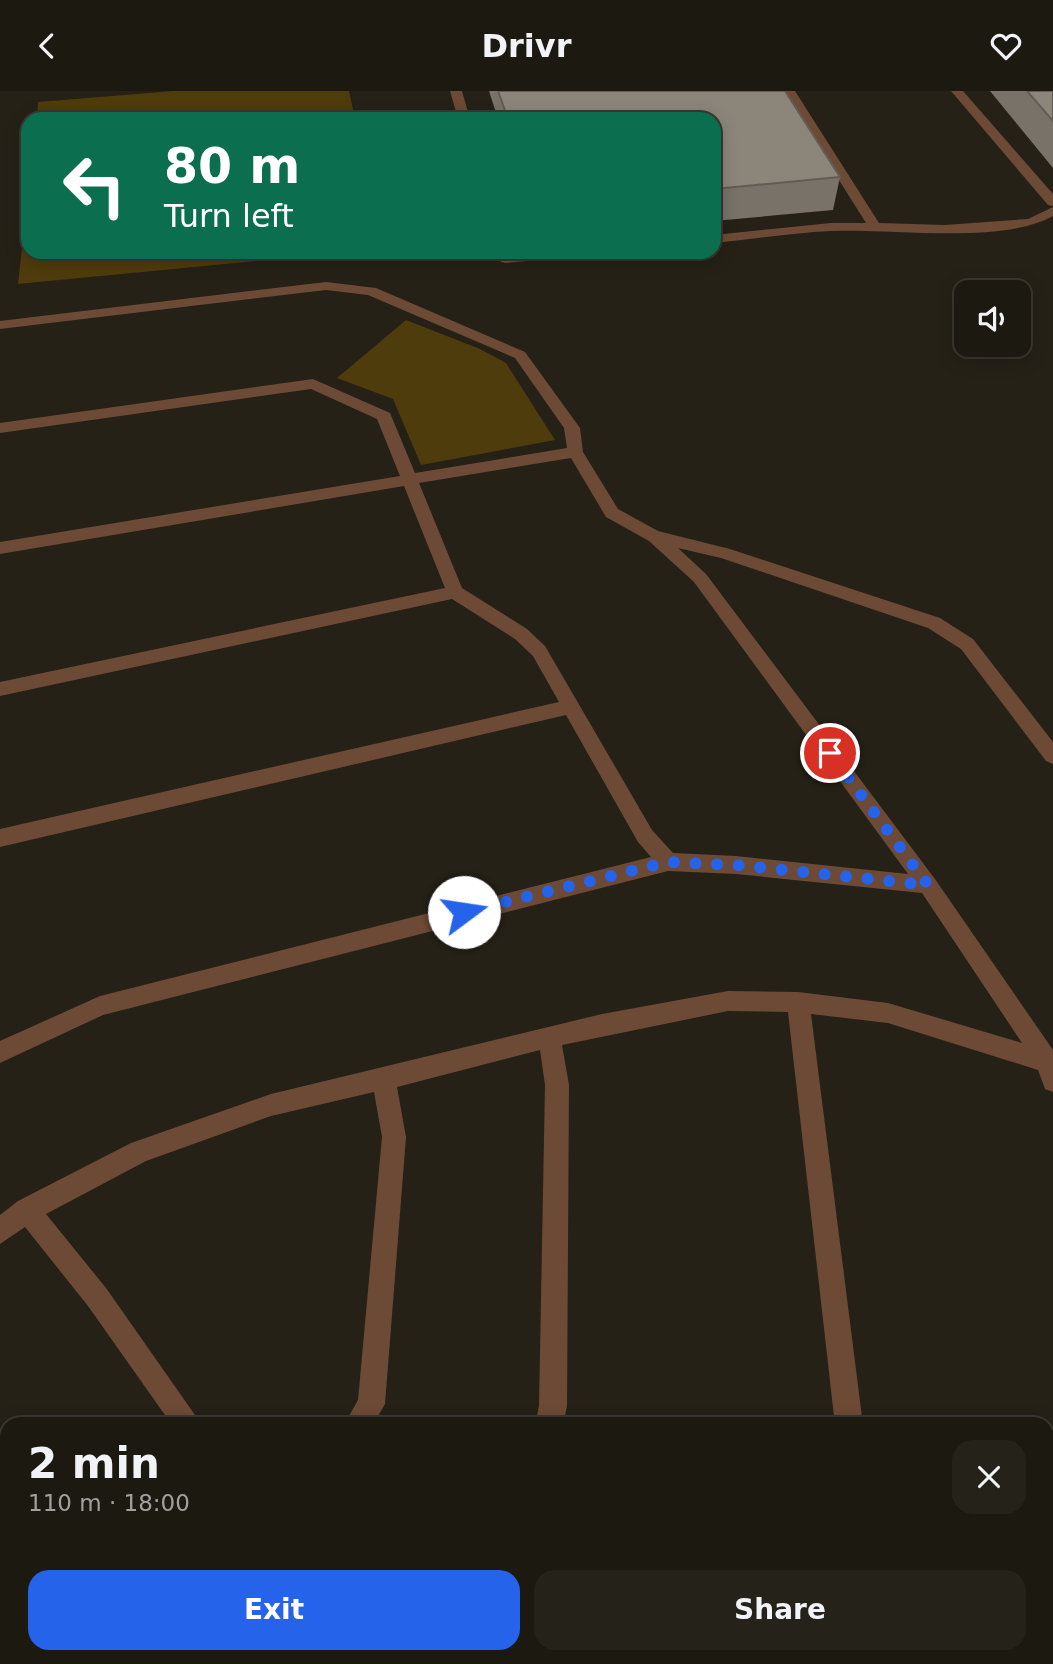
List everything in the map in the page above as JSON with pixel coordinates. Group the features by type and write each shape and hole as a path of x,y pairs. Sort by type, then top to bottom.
{"street":[{"path":"456,91 462,112"},
{"path":"789,91 875,227"},
{"path":"957,91 1053,202"},
{"path":"721,238 831,227 945,229 1031,223 1053,211"},
{"path":"0,325 326,286 371,291 520,355 572,428 575,452 612,513 653,536 701,578 928,885 1051,1069"},
{"path":"0,428 313,384 384,416 455,592 521,634 539,651 645,836 668,862"},
{"path":"0,548 575,452"},
{"path":"653,536 724,552 934,623 967,644 1053,756"},
{"path":"0,689 455,592"},
{"path":"0,838 571,707"},
{"path":"0,1052 100,1006 668,862 736,865 928,885"},
{"path":"0,1231 27,1210 140,1151 271,1105 602,1024 728,1001 798,1002 887,1013 1051,1069"},
{"path":"798,1002 848,1417"},
{"path":"548,1038 557,1085 553,1406 551,1417"},
{"path":"362,1417 371,1404 394,1137 384,1079"},
{"path":"27,1210 97,1297 183,1417"}],"shaded area":[{"path":"174,91 349,91 354,112 37,112 38,102"},
{"path":"21,257 277,259 18,284"},
{"path":"406,320 480,349 506,363 555,440 421,465 393,399 337,378"}],"building":[{"path":"498,91 785,91 840,177 721,188 721,112 506,112"},
{"path":"1027,91 1053,91 1053,121"}],"route":[{"path":"464,912 668,862 736,865 928,885 830,753"}]}
